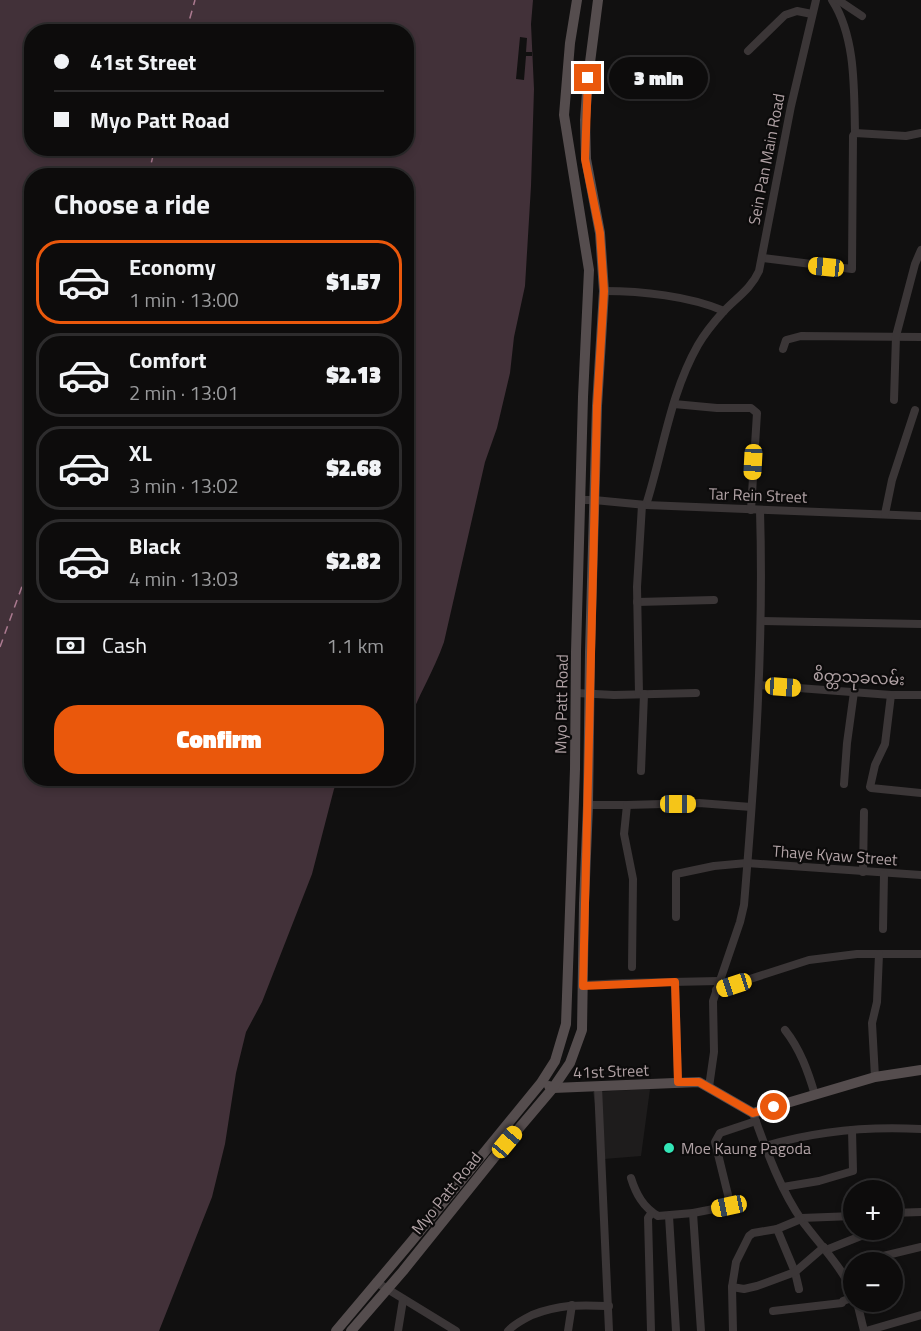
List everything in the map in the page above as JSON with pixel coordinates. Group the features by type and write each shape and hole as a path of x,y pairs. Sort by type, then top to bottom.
{"main road":[{"name":"Myo Patt Road","path":"351,1331 387,1290 416,1246 489,1156 541,1083 555,1061 566,1024 575,780 580,500 589,270 564,115 570,43 577,0"},
{"name":"Myo Patt Road","path":"489,1156 554,1088 570,1063 580,1038 583,1014 594,500 604,291 600,233 585,159 588,78 598,0"},
{"path":"589,270 604,269"},
{"path":"576,652 590,652"},
{"path":"569,904 584,903"},
{"path":"754,1117 875,1077 921,1070"},
{"name":"41st Street","path":"541,1083 554,1088 699,1082 754,1117"},
{"name":"Myo Patt Road","path":"336,1331 376,1282 416,1246"}],"street":[{"name":"Sein Pan Main Road","path":"640,771 642,694 637,602 639,531 644,505 684,374 697,346 724,311 740,298 754,281 763,258 791,106 816,0"},
{"path":"763,258 810,266 852,269 852,171 855,133 853,80 848,43 839,11 832,0"},
{"path":"838,0 862,16"},
{"path":"748,51 785,15 797,11 812,14"},
{"path":"855,133 906,136 921,133"},
{"path":"894,400 896,336 920,254"},
{"path":"604,291 626,291 700,302 724,311"},
{"path":"783,349 786,340 801,336 921,336"},
{"path":"674,404 755,410 757,413 751,510"},
{"path":"885,514 892,480 915,410"},
{"name":"Tar Rein Street","path":"580,500 644,505 921,516"},
{"path":"709,1087 714,1052 712,1014 716,990 743,913 759,686 760,510"},
{"path":"637,602 714,600"},
{"path":"761,621 921,624"},
{"name":"စိတ္တသုခလမ်း","path":"759,686 921,695"},
{"path":"844,784 854,692"},
{"path":"576,693 614,695 696,693"},
{"path":"891,695 885,744 875,765 870,787 921,793"},
{"path":"588,805 699,803 751,807"},
{"path":"627,805 624,834 633,879 632,967"},
{"path":"863,872 864,812"},
{"name":"Thaye Kyaw Street","path":"676,917 676,874 714,866 747,863 921,875"},
{"path":"883,929 884,874"},
{"path":"875,1077 872,1023 877,1002 879,954"},
{"path":"716,990 809,960 834,956 921,954"},
{"path":"583,986 719,981"},
{"path":"675,982 678,1082"},
{"path":"785,1030 794,1041 802,1058 815,1095"},
{"path":"598,1087 609,1331"},
{"path":"631,1178 635,1191 644,1204 658,1216 693,1213 730,1205 716,1137 754,1117 783,1187 801,1219 843,1275"},
{"path":"765,1146 814,1133 894,1128 921,1129"},
{"path":"783,1187 819,1181 854,1170 852,1130"},
{"path":"651,1331 648,1218 652,1212"},
{"path":"903,1213 921,1212"},
{"path":"693,1213 701,1331"},
{"path":"669,1216 676,1331"},
{"path":"733,1331 732,1287 736,1262 749,1236 801,1219 843,1217"},
{"path":"777,1228 795,1272 799,1289"},
{"path":"732,1287 744,1289 757,1286 795,1272 825,1249 854,1240"},
{"path":"900,1252 921,1247"},
{"path":"837,1267 843,1266"},
{"path":"376,1282 456,1331"},
{"path":"398,1331 403,1300"},
{"path":"773,1311 843,1303"},
{"path":"508,1331 527,1317 551,1308 572,1305 609,1306"},
{"path":"568,1331 572,1305"},
{"path":"859,1312 865,1331 921,1315"}],"shaded area":[{"path":"0,0 533,0 531,24 534,89 525,286 514,337 510,373 497,428 485,462 444,642 414,710 414,168 24,168 24,786 336,786 312,874 262,1002 246,1032 236,1073 225,1144 212,1197 159,1331 0,1331"},
{"path":"650,1089 641,1156 604,1159 593,1092"}],"pier":[{"path":"520,37 527,38 526,52 532,52 532,56 526,56 524,80 516,79"}],"ferry route":[{"path":"188,24 195,0"},
{"path":"150,168 153,156"},
{"path":"0,647 24,581"}],"place":[{"name":"Moe Kaung Pagoda","path":"669,1148"}],"route":[{"path":"588,78 585,159 600,233 604,291 597,406 583,986 675,982 678,1082 699,1082 753,1113 774,1107"}]}
